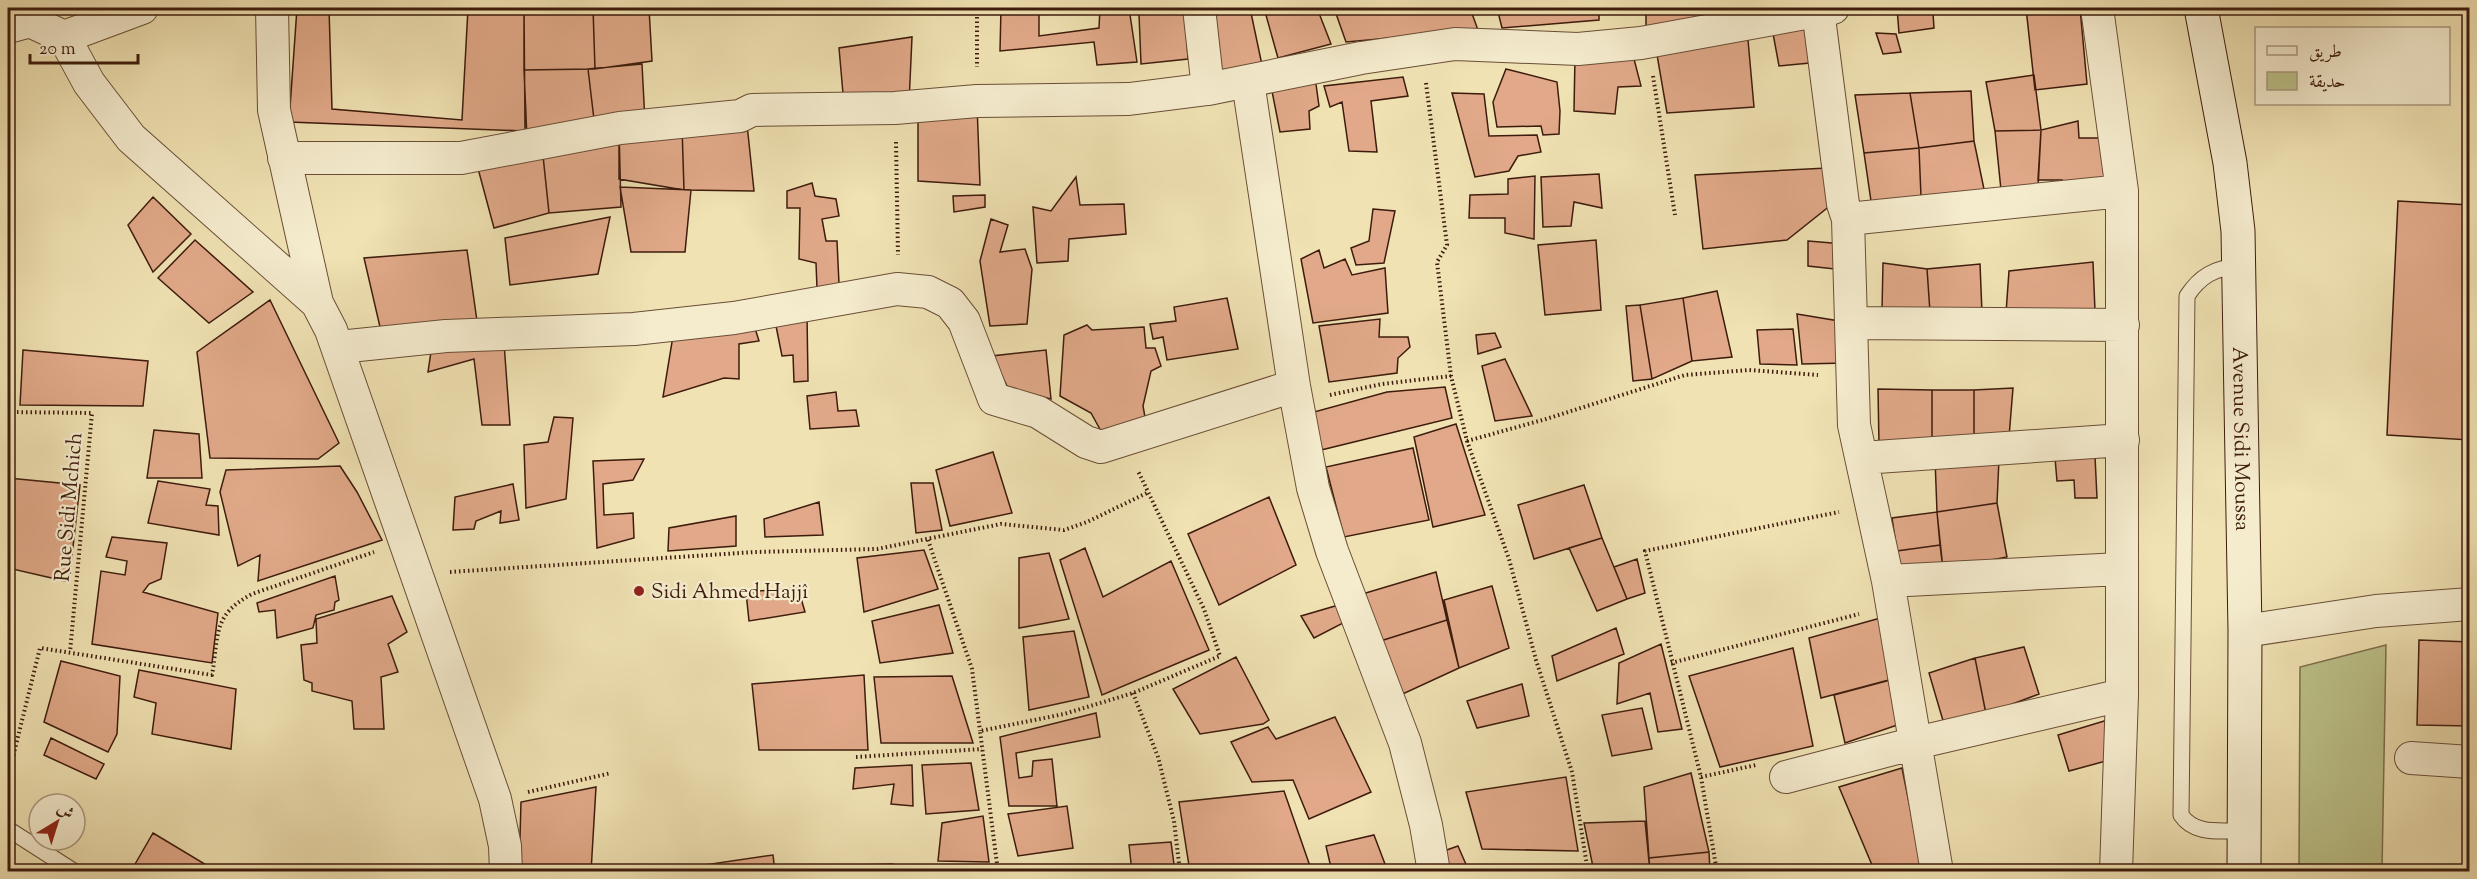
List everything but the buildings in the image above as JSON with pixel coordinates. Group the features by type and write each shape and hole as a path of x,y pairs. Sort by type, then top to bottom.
{"street":[{"path":"64,37 142,8"},
{"path":"272,8 274,110 317,303 339,347 495,799 505,846 506,872"},
{"path":"1199,8 1208,89"},
{"path":"2097,8 2122,191 2123,440 2120,569 2122,695 2116,872"},
{"name":"Avenue Sidi Moussa","path":"2201,8 2230,163 2238,231 2245,631 2244,872"},
{"path":"284,158 461,158 620,128 740,116 752,110 895,108 977,101 1129,99 1208,89 1361,58 1455,44 1578,49 1648,42 1826,9 1843,204 1848,219 1854,424 1890,593 1937,872"},
{"path":"8,27 30,21 64,37 89,83 131,138 317,303"},
{"path":"1248,82 1295,394 1313,488 1332,551 1405,743 1426,825 1434,872"},
{"path":"1848,219 2122,191"},
{"path":"339,347 446,336 634,329 734,318 897,289 928,292 950,303 964,321 994,399 1038,412 1086,442 1101,447 1295,394"},
{"path":"1851,323 2123,324"},
{"path":"1862,458 2123,440"},
{"path":"1890,593 2120,569"},
{"path":"2245,631 2376,610 2469,604"},
{"path":"1786,777 1917,743 2122,695"},
{"path":"2411,758 2469,762"}],"lane":[{"path":"2238,266 2215,270 2205,276 2187,296 2181,815 2186,823 2200,830 2244,831"},
{"path":"10,836 75,872"}],"path":[{"path":"977,8 977,101"},
{"path":"1648,42 1675,215"},
{"path":"1421,49 1447,245 1437,262 1451,376 1467,441 1509,559 1536,660 1572,772 1588,872"},
{"path":"895,108 899,209 897,289"},
{"path":"1467,441 1546,419 1685,375 1749,370 1851,377"},
{"path":"1295,394 1451,376"},
{"name":"Rue Sidi Mchich","path":"8,412 92,413 70,652"},
{"path":"980,731 1064,714 1133,693 1220,656 1204,609 1124,440"},
{"path":"416,574 755,552 877,549 1001,524 1064,530 1087,522 1149,492"},
{"path":"1717,872 1701,777 1671,663 1646,551 1873,505"},
{"path":"928,540 972,669 998,872"},
{"path":"8,777 40,648 212,675 221,618 233,603 252,594 405,542"},
{"path":"1671,663 1890,593"},
{"path":"1133,693 1158,757 1174,821 1180,872"},
{"path":"856,757 982,749"},
{"path":"1701,777 1773,762 1786,777"},
{"path":"495,799 611,773"}],"green space":[{"path":"2386,645 2382,871 2299,871 2300,667"}],"place":[{"name":"Sidi Ahmed Hajjî","path":"639,591"}]}
